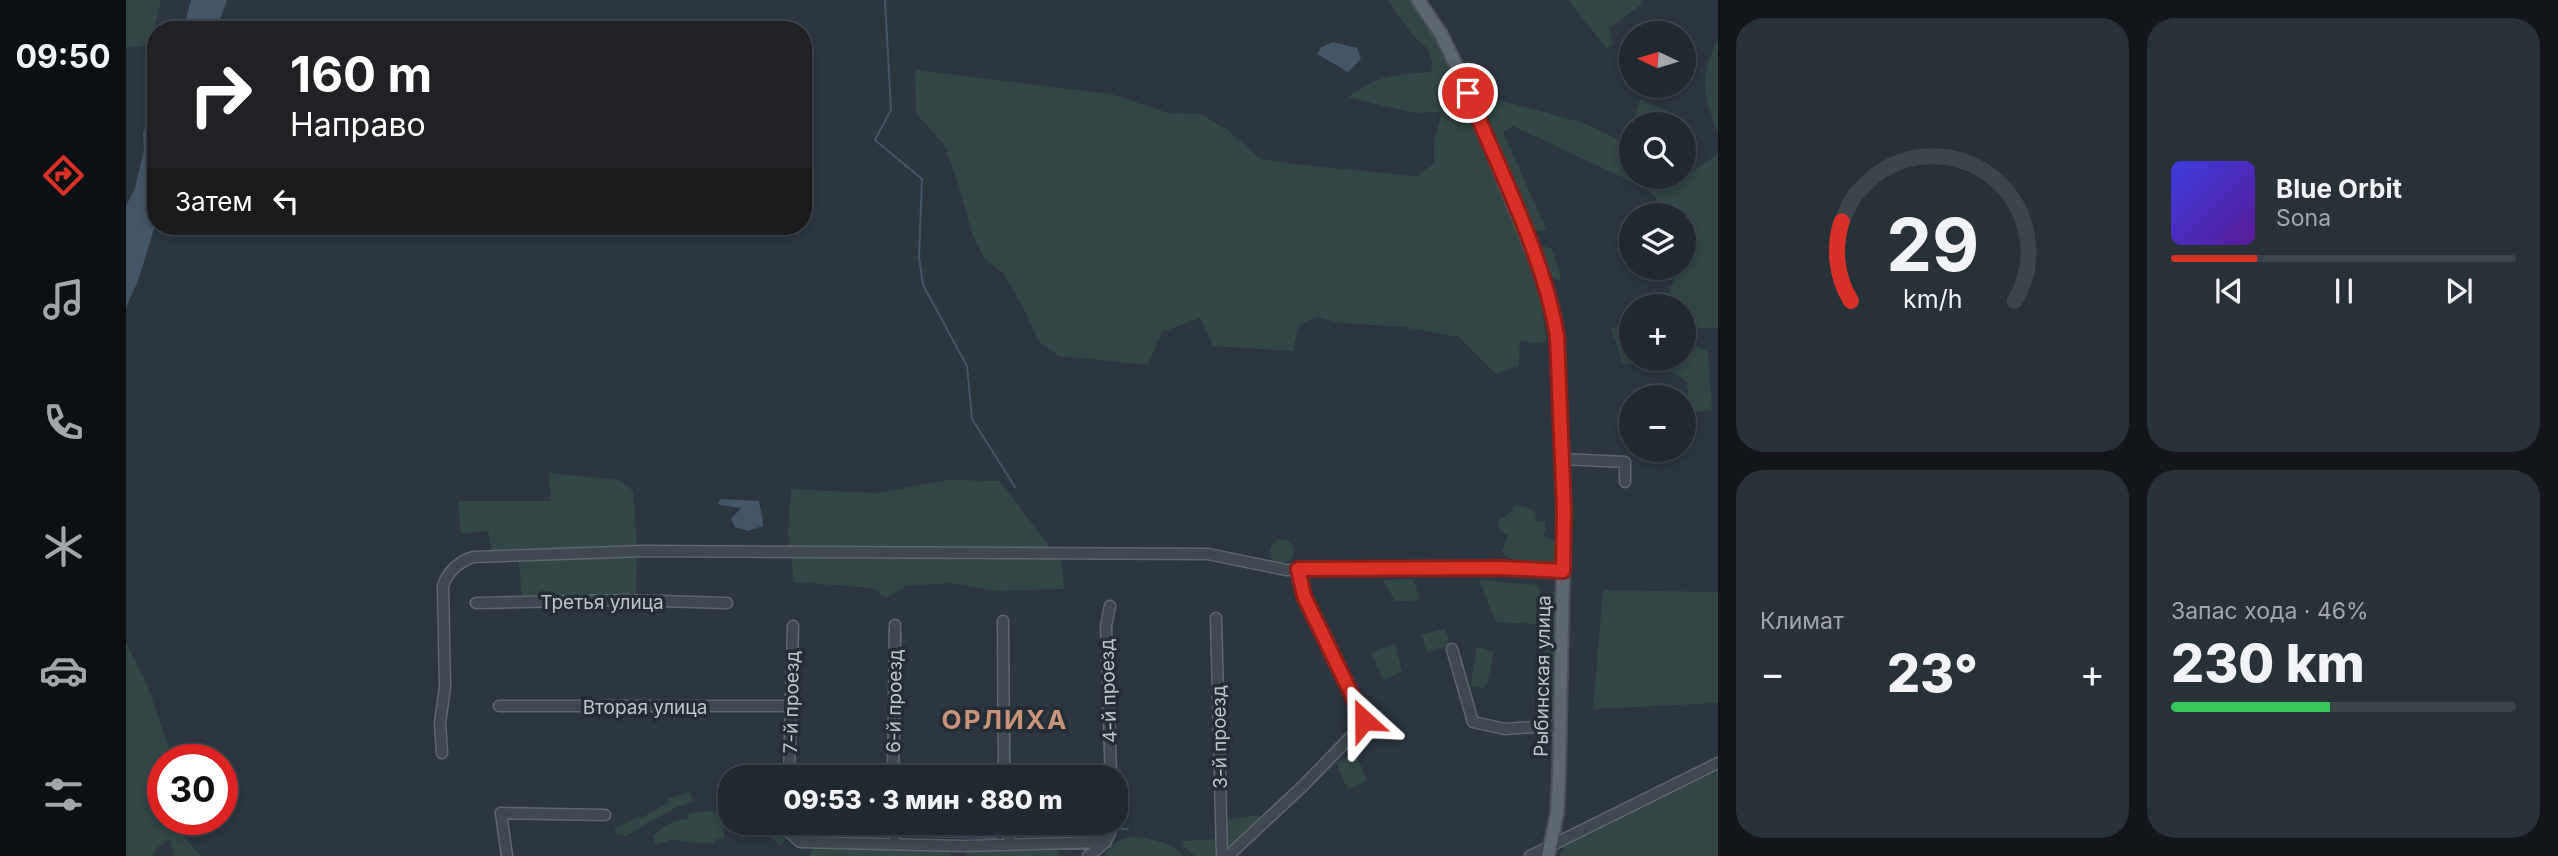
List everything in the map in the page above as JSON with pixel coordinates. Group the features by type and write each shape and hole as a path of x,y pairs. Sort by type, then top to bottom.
{"main road":[{"name":"Рыбинская улица","path":"1418,0 1447,44 1468,93 1528,240 1551,304 1557,335 1562,459 1561,725 1557,814 1549,851"}],"street":[{"path":"1562,459 1625,462 1625,482"},
{"path":"442,753 441,711 446,687 443,586 450,571 457,564 473,557 643,551 1209,554 1272,568 1502,568 1563,571"},
{"path":"1228,856 1304,785 1363,724 1363,715 1304,596 1298,569"},
{"name":"Третья улица","path":"476,603 628,600 727,603"},
{"name":"4-й проезд","path":"1110,606 1105,626 1111,765"},
{"name":"3-й проезд","path":"1216,618 1222,856"},
{"path":"1003,621 1004,765"},
{"name":"6-й проезд","path":"893,765 895,625"},
{"name":"7-й проезд","path":"790,765 793,626"},
{"path":"1452,649 1473,722 1504,729 1561,725"},
{"name":"Вторая улица","path":"499,706 792,706"},
{"path":"1530,856 1549,851 1718,763"},
{"path":"507,856 501,813 606,815"},
{"path":"794,835 800,842 895,842 964,846 1106,842"},
{"path":"894,835 895,842"},
{"path":"1009,835 1011,844"},
{"path":"1088,856 1111,835"}],"green space":[{"path":"126,0 161,0 156,21 147,21 147,46 126,47"},
{"path":"1388,0 1410,0 1438,42 1453,72 1532,271 1542,305 1546,341 1540,344 1520,341 1519,366 1496,374 1459,337 1403,327 1342,323 1317,317 1298,326 1293,351 1213,346 1200,318 1162,332 1148,365 1059,356 1038,341 1004,274 984,258 972,233 944,144 916,114 915,70 1111,94 1168,113 1200,114 1228,130 1259,158 1416,176 1434,164 1434,141 1442,112 1414,113 1348,97 1387,77 1431,72 1432,62 1427,48 1413,36"},
{"path":"1568,0 1641,0 1642,4 1609,28 1613,44 1607,49"},
{"path":"1718,38 1718,134 1705,86 1708,65"},
{"path":"1466,60 1475,64 1488,97 1584,123 1619,140 1619,176 1513,126 1503,132 1547,231 1533,232"},
{"path":"1640,99 1666,110 1666,112 1636,112"},
{"path":"1718,154 1718,328 1696,329 1696,294 1669,294 1673,280 1696,280 1696,203 1660,203 1647,189 1696,189 1696,169"},
{"path":"1543,246 1552,249 1561,277 1558,280 1549,276 1539,254"},
{"path":"1619,327 1619,353 1611,328"},
{"path":"1696,345 1708,352 1712,410 1696,412 1696,385 1687,385 1687,381 1670,371 1696,371"},
{"path":"549,473 619,480 633,491 637,546 636,593 522,598 518,555 493,557 488,531 461,534 458,501 551,501"},
{"path":"948,480 999,481 1062,562 1064,589 994,591 952,583 906,586 887,598 872,588 794,582 788,535 791,489 875,493"},
{"path":"1517,505 1532,509 1536,514 1535,520 1545,521 1546,531 1543,536 1557,542 1557,560 1553,564 1525,563 1511,559 1502,552 1508,535 1500,529 1499,520"},
{"path":"1282,539 1293,546 1294,551 1287,562 1282,563 1271,556 1270,551 1277,540"},
{"path":"1413,579 1420,599 1411,601 1395,601 1383,580"},
{"path":"1479,580 1539,585 1542,617 1545,596 1552,592 1557,593 1556,636 1551,639 1538,633 1537,624 1496,622"},
{"path":"1603,590 1718,592 1718,703 1593,709"},
{"path":"1445,629 1450,645 1427,653 1421,634"},
{"path":"126,643 146,682 168,744 147,744 147,835 183,835 201,856 174,856 170,839 158,847 152,856 126,856"},
{"path":"1395,643 1402,672 1383,680 1371,653"},
{"path":"1552,645 1560,656 1555,713 1544,716 1535,676 1543,671 1545,646"},
{"path":"1477,647 1494,652 1487,684 1483,688 1470,687"},
{"path":"1355,753 1367,781 1348,790 1336,763"},
{"path":"1718,771 1718,856 1560,856 1564,845"},
{"path":"690,792 693,802 671,809 672,811 625,837 623,833 618,836 614,829 639,816 641,818 669,802 668,799"},
{"path":"718,812 718,835 724,835 724,839 716,839 714,843 682,842 674,839 655,845 653,835 673,822 689,819 688,814"},
{"path":"1256,815 1261,818 1229,851 1225,851 1225,820"},
{"path":"768,835 788,835 781,846"},
{"path":"1136,837 1168,844 1183,856 1104,856 1117,842"},
{"path":"1217,839 1215,856 1195,856 1182,846 1184,841"},
{"path":"814,846 951,849 951,856 809,856"},
{"path":"967,849 1057,849 1060,856 977,856 966,855"}],"water":[{"path":"191,0 227,0 219,21 185,21"},
{"path":"1333,42 1357,48 1361,59 1348,72 1317,54 1320,48"},
{"path":"147,125 147,235 152,235 138,281 126,307 126,206 135,188 144,150 143,132"},
{"path":"721,499 759,501 763,526 748,531 735,527 731,519 741,508 720,505 718,503"}],"waterway":[{"path":"885,0 891,110 875,140 922,179 919,257 923,285 967,366 972,419 1015,487"},
{"path":"889,629 890,669"},
{"path":"899,765 901,633"},
{"path":"1008,645 1010,765"},
{"path":"796,703 797,660"},
{"path":"1112,669 1116,765"},
{"path":"888,765 890,675"},
{"path":"1103,680 1105,765"},
{"path":"796,709 796,726"},
{"path":"794,765 795,753"},
{"path":"901,835 995,838 1001,835"},
{"path":"1014,835 1104,835"}],"district":[{"name":"ОРЛИХА","path":"1005,720"}],"route":[{"path":"1364,720 1304,596 1298,569 1502,568 1563,571 1564,511 1557,335 1553,314 1546,286 1468,93"}]}
